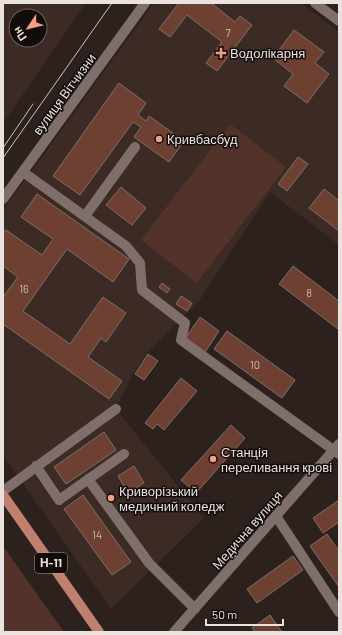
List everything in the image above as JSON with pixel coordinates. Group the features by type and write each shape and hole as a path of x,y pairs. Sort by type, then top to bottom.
{"main road":[{"name":"Н-11","path":"3,494 99,632"}],"street":[{"name":"вулиця Вітчизни","path":"3,199 145,3"},
{"path":"315,3 339,21"},
{"path":"85,216 135,147"},
{"path":"23,172 126,246 140,264 142,290 185,323 181,340 337,449"},
{"path":"3,491 116,409"},
{"name":"Медична вулиця","path":"174,632 337,449"},
{"path":"36,466 59,500 124,454"},
{"path":"88,479 149,563 195,610"},
{"path":"276,516 339,612"}],"shaded area":[{"path":"3,3 86,3 3,123"},
{"path":"154,3 301,3 339,32 339,245 270,192 199,301 149,351 132,375 116,409 204,518 111,609 3,455 3,210"},
{"path":"230,124 286,167 197,283 141,240"},
{"path":"3,546 64,632 3,632"}],"building":[{"path":"179,3 211,3 235,22 240,16 252,25 217,71 206,63 222,42 187,15 170,37 159,29"},
{"path":"294,30 324,52 315,63 329,74 307,103 284,86 293,74 273,58"},
{"name":"Кривбасбуд","path":"119,83 146,103 138,115 146,121 149,116 184,141 169,162 134,137 141,127 133,122 80,195 53,176"},
{"path":"298,157 308,164 287,191 278,184"},
{"path":"121,187 146,208 132,225 106,205"},
{"path":"324,189 339,201 339,231 309,208"},
{"path":"37,194 129,259 113,282 67,249 23,311 70,344 103,297 126,313 106,342 101,338 88,357 122,381 109,399 3,324 3,297 18,277 3,266 3,233 6,230 42,255 53,239 21,217"},
{"path":"293,266 339,301 338,329 279,284"},
{"path":"162,283 170,289 167,293 159,287"},
{"path":"181,296 192,303 187,311 176,304"},
{"path":"200,317 219,331 204,354 184,340"},
{"path":"227,331 295,380 282,398 214,349"},
{"path":"148,354 158,361 144,380 135,374"},
{"path":"181,378 197,391 164,430 157,424 153,429 145,423"},
{"name":"Станція переливання крові","path":"231,425 245,438 196,493 181,480"},
{"path":"104,432 116,450 66,484 54,467"},
{"path":"134,466 144,483 128,493 118,476"},
{"path":"83,495 131,562 112,575 64,509"},
{"path":"339,500 339,522 323,533 313,518"},
{"path":"327,534 339,551 339,587 310,546"},
{"path":"293,556 303,570 257,603 247,589"},
{"path":"270,615 282,632 255,632 252,628"}],"tram line":[{"path":"3,158 112,3"},
{"path":"3,148 33,104"}],"place":[{"name":"Водолікарня","path":"221,53"},
{"name":"Кривбасбуд","path":"159,139"},
{"name":"Станція переливання крові","path":"213,459"},
{"name":"Криворізький медичний коледж","path":"111,498"}]}
